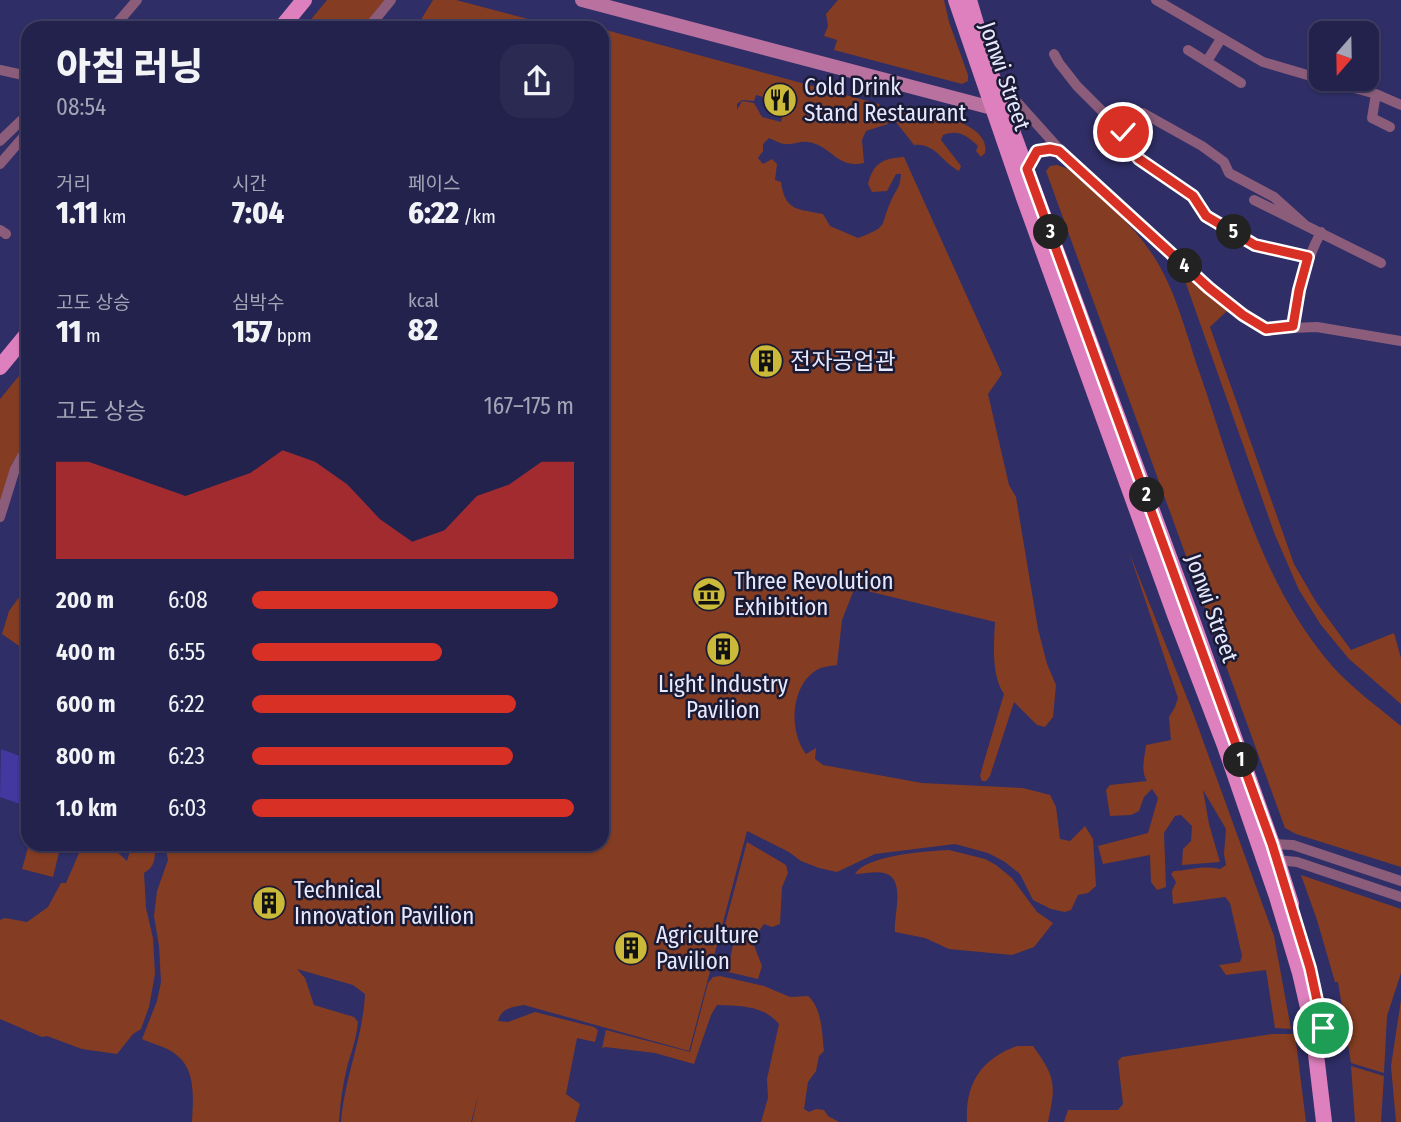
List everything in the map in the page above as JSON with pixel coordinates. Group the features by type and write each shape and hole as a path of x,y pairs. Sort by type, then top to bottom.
{"main road":[{"path":"287,21 304,0"},
{"name":"Jonwi Street","path":"956,0 992,108 1225,746 1277,897 1300,973 1313,1029 1324,1122"},
{"name":"Jonwi Street","path":"969,0 990,71 1275,852 1310,968 1323,1028 1334,1122"},
{"path":"0,367 21,342"}],"street":[{"path":"121,21 137,0"},
{"path":"374,21 391,0"},
{"path":"582,0 992,108"},
{"path":"1156,0 1263,62 1309,75"},
{"path":"1207,61 1221,39"},
{"path":"1188,50 1241,83"},
{"path":"1054,54 1077,86 1111,117 1139,159 1193,196 1206,216 1255,245 1308,257"},
{"path":"0,70 21,75"},
{"path":"990,71 1059,151 1209,288 1243,315 1266,329 1317,327 1401,341"},
{"path":"1365,91 1401,105"},
{"path":"1376,94 1372,118 1390,127"},
{"path":"1111,117 1143,113 1224,162 1229,173 1274,197 1304,224"},
{"path":"0,141 21,121"},
{"path":"0,164 21,140"},
{"path":"1027,169 1037,151 1059,151"},
{"path":"1254,200 1381,263"},
{"path":"1293,326 1308,257 1321,232"},
{"path":"0,517 21,458"},
{"path":"1275,852 1293,845 1401,881"},
{"path":"1275,852 1401,897"}],"shaded area":[{"path":"327,0 387,0 370,21 310,21"},
{"path":"433,0 456,0 536,21 421,21"},
{"path":"838,0 944,0 968,81 962,84 834,50 837,40 824,36 828,26 826,14"},
{"path":"609,31 879,104 888,124 866,131 862,140 864,163 847,163 816,144 783,144 769,138 763,144 763,151 758,158 763,164 772,159 777,164 775,180 781,182 790,204 800,210 823,214 830,226 858,238 882,225 900,183 901,174 896,174 887,191 872,192 868,184 873,171 884,161 904,157 1002,374 988,394 1009,485 1016,497 1038,629 1047,664 1056,685 1053,717 1045,727 1037,725 1014,702 990,776 986,781 982,781 980,776 1004,694 995,669 995,622 859,589 853,592 842,620 837,665 817,670 801,688 795,711 800,745 806,754 816,748 815,759 823,765 922,783 1023,788 1050,795 1056,807 1060,839 1070,841 1085,826 1093,839 1096,886 1088,893 1078,895 1071,910 1065,912 1051,909 1033,900 1020,874 1005,862 988,853 955,844 875,854 837,872 801,861 747,831 689,1051 524,1005 508,1009 499,1017 498,1021 508,1022 535,1012 598,1030 595,1042 577,1038 566,1094 580,1104 575,1122 472,1122 479,1093 471,1122 341,1122 361,1027 365,994 353,985 297,969 305,978 314,1005 354,1017 358,1022 344,1082 339,1122 192,1122 192,1084 187,1067 174,1053 142,1039 157,1001 161,982 154,916 157,891 168,860 166,851 609,851","holes":["774,91 788,95 781,122 762,117 754,103 742,101 737,110 737,104 742,100 754,101 756,95 771,99"]},
{"path":"896,107 936,114 966,125 984,142 985,153 981,157 976,151 978,146 962,134 943,135 941,140 961,166 959,171 928,147 914,145 896,122 893,111"},
{"path":"1057,165 1068,169 1116,211 1156,260 1176,301 1238,489 1287,601 1308,635 1333,667 1401,726 1401,867 1296,834 1285,828 1046,171 1050,166"},
{"path":"1190,277 1228,310 1210,327 1294,564 1316,602 1351,650 1394,633 1401,658 1401,704 1349,659 1321,625 1299,590 1275,535 1184,278"},
{"path":"21,374 21,449 12,464 0,501 0,399"},
{"path":"1129,552 1193,713 1274,936 1291,1029 1275,1028 1266,970 1226,975 1219,965 1240,962 1242,956 1230,903 1225,897 1173,904 1172,891 1176,882 1171,874 1174,871 1220,869 1226,865 1226,829 1203,790 1220,862 1182,865 1183,849 1191,841 1192,826 1181,815 1175,816 1164,833 1166,887 1157,890 1151,882 1150,855 1103,864 1098,846 1148,833 1158,798 1152,789 1144,797 1139,811 1131,815 1110,816 1106,790 1110,785 1147,781 1143,768 1146,745 1171,740 1169,717 1178,698"},
{"path":"21,595 21,647 2,634 9,611"},
{"path":"1,749 21,756 21,801 20,804 0,797"},
{"path":"747,842 786,865 788,873 782,887 780,924 772,927 764,924 752,940 762,966 758,979 720,970 720,966 729,964 734,940 722,936"},
{"path":"949,850 985,859 996,865 1012,878 1037,912 1053,923 1034,947 1012,955 949,949 925,938 895,932 897,890 891,876 873,872 855,874 871,862 884,858"},
{"path":"27,851 59,851 53,877 22,869"},
{"path":"80,851 117,851 127,861 130,851 155,851 153,864 144,873 155,974 149,1007 141,1029 133,1034 117,1054 82,1049 47,1036 42,1037 0,1019 0,920 5,918 27,922 48,907 61,883 66,883"},
{"path":"1301,875 1401,909 1401,973 1387,1016 1384,1073 1351,1063 1338,982 1335,982"},
{"path":"720,976 764,986 790,997 808,996 813,1001 820,1021 824,1051 819,1056 816,1071 808,1082 804,1109 809,1112 824,1110 828,1116 839,1122 761,1122 768,1098 767,1079 779,1024 758,1010 743,1006 717,1005 694,1064 655,1053 602,1048 606,1030 690,1052 708,983 713,977"},
{"path":"1401,1000 1401,1122 1396,1122 1391,1066"},
{"path":"1272,1034 1295,1034 1306,1122 1064,1122 1068,1110 1118,1110 1123,1104 1118,1061 1122,1057"},
{"path":"1017,1046 1033,1046 1050,1074 1053,1090 1048,1122 967,1122 969,1096 978,1075 994,1058"},
{"path":"1351,1066 1384,1076 1381,1122 1355,1122"}],"place":[{"name":"Cold Drink Stand Restaurant","path":"780,100"},
{"name":"전자공업관","path":"766,361"},
{"name":"Three Revolution Exhibition","path":"709,594"},
{"name":"Light Industry Pavilion","path":"723,649"},
{"name":"Technical Innovation Pavilion","path":"269,903"},
{"name":"Agriculture Pavilion","path":"631,948"}],"route":[{"path":"1123,132 1129,147 1139,159 1193,196 1206,216 1255,245 1308,257 1293,326 1266,329 1209,288 1059,151 1037,151 1029,162 1027,169 1272,844 1310,968 1323,1028"}]}
